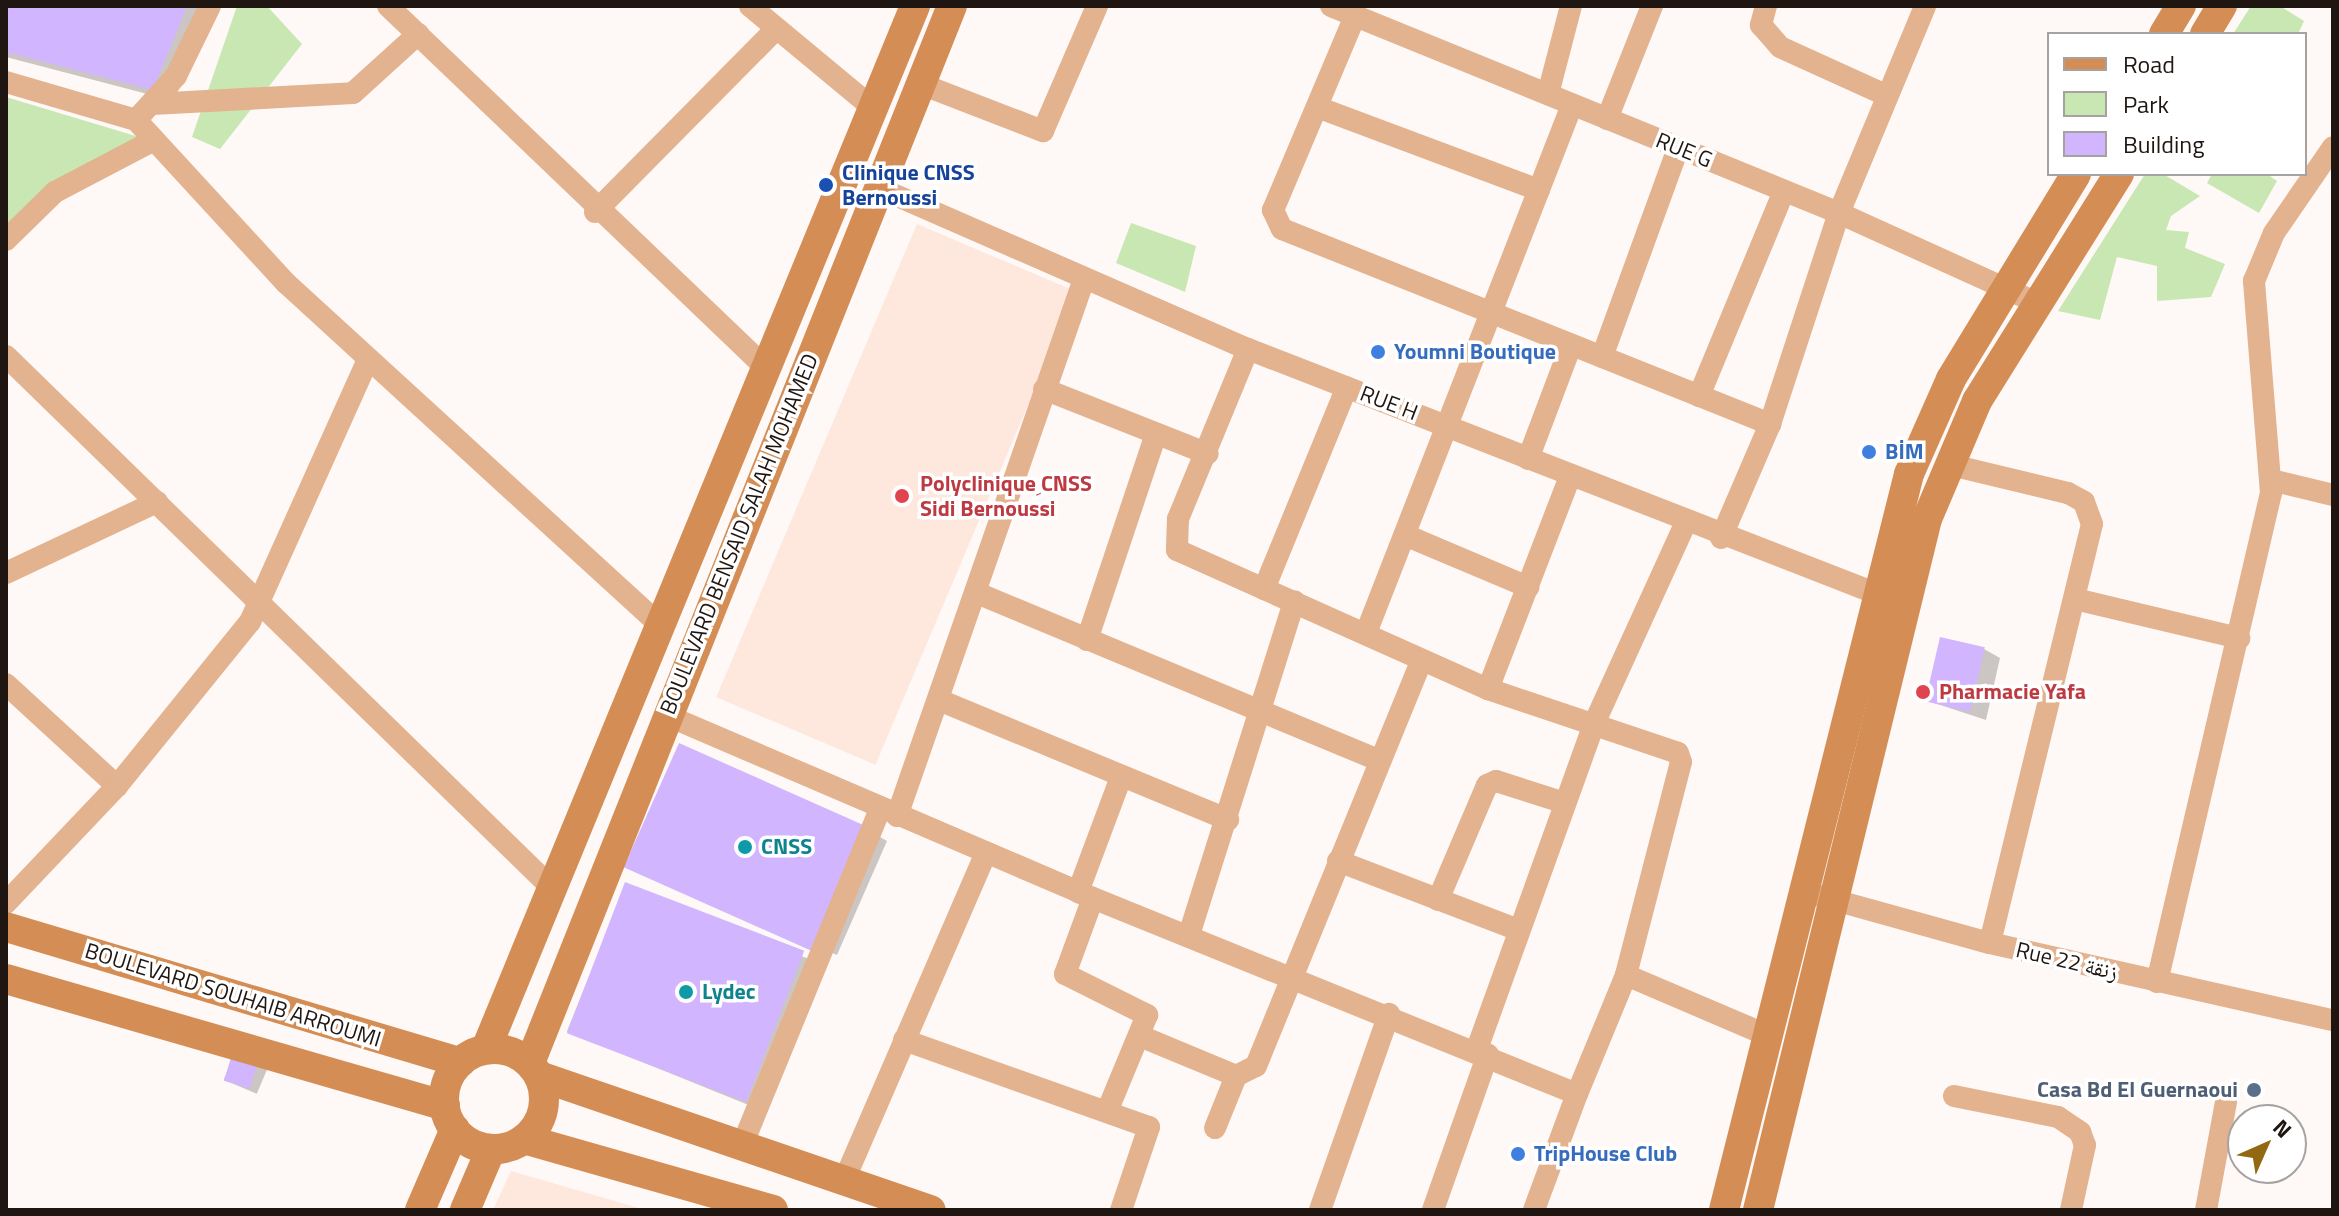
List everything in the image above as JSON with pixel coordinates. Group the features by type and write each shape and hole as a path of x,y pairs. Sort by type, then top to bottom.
{"street":[{"path":"136,120 181,69 210,6"},
{"path":"388,6 595,212 766,368"},
{"path":"750,6 874,109"},
{"name":"BOULEVARD BENSAID SALAH MOHAMED","path":"473,1056 554,890 915,6"},
{"name":"BOULEVARD BENSAID SALAH MOHAMED","path":"535,1070 666,715 952,6"},
{"path":"921,84 1043,131 1097,6"},
{"name":"RUE G","path":"1331,6 1839,213 2035,302"},
{"path":"1548,94 1571,6"},
{"path":"1607,119 1652,6"},
{"path":"1766,6 1761,25 1780,47 1886,95"},
{"path":"1721,538 1770,424 1839,213 1925,6"},
{"path":"2165,32 2181,6"},
{"path":"2206,32 2222,6"},
{"path":"1355,16 1273,210 1277,224 1770,424"},
{"path":"595,212 776,29"},
{"path":"152,104 353,93 418,34"},
{"path":"6,82 136,120 240,237 368,360 663,628"},
{"path":"1366,633 1572,105"},
{"path":"1317,107 1539,190"},
{"path":"6,240 55,192 154,140"},
{"path":"2157,982 2239,638 2271,480 2254,281 2274,233 2333,147"},
{"path":"1602,357 1678,148"},
{"path":"1724,1210 1873,593 1920,444 2004,287 2075,176"},
{"path":"1758,1210 1837,900 1905,604 1947,464 2035,302 2118,176"},
{"name":"RUE H","path":"879,188 1083,282 1248,349 1449,426 1721,538 1905,604"},
{"path":"1699,396 1784,191"},
{"path":"741,1148 939,700 1083,282"},
{"path":"1528,459 1571,345"},
{"path":"1248,349 1208,454 1178,519 1177,550 1488,689 1593,726 1668,746 1681,762 1626,975 1534,1210"},
{"path":"6,356 554,890"},
{"path":"6,903 117,786 261,602 368,360"},
{"path":"1264,589 1347,387"},
{"path":"1044,389 1208,454"},
{"path":"1087,640 1156,434"},
{"path":"1947,464 2084,502 2092,524 1990,943"},
{"path":"1488,689 1570,477"},
{"path":"2271,480 2333,495"},
{"path":"6,573 157,502"},
{"path":"1433,1210 1519,930 1593,726 1685,524"},
{"path":"1405,535 1528,587"},
{"path":"977,593 1258,707 1379,760"},
{"path":"2075,599 2239,638"},
{"path":"1189,935 1228,820 1258,707 1294,601"},
{"path":"1215,1128 1236,1076 1256,1066 1421,661"},
{"path":"6,684 117,786"},
{"path":"939,700 1228,820"},
{"path":"666,715 1085,895 1483,1052 1577,1094"},
{"path":"1108,1109 1140,1036 1142,1007 1065,974 1121,777"},
{"path":"1438,900 1487,785 1496,781 1565,803"},
{"path":"843,1183 986,853"},
{"path":"1338,861 1519,930"},
{"name":"Rue 22 زنقة","path":"1803,891 1990,943 2333,1020"},
{"name":"BOULEVARD SOUHAIB ARROUMI","path":"6,927 473,1056"},
{"path":"1626,975 1767,1035"},
{"path":"6,979 450,1117 491,1149"},
{"path":"1320,1210 1389,1014"},
{"path":"1140,1036 1236,1076"},
{"path":"904,1040 1108,1109 1149,1127 1121,1210"},
{"path":"420,1210 450,1117 447,1082 473,1056 510,1051 535,1070 741,1148 931,1210"},
{"path":"524,1139 543,1111 535,1070"},
{"path":"1954,1096 2058,1117 2080,1132 2085,1145 2071,1210"},
{"path":"2206,1210 2226,1102"},
{"path":"491,1149 524,1139 773,1210"},
{"path":"465,1210 491,1149"}],"shaded area":[{"name":"Polyclinique ِCNSS Sidi Bernoussi","path":"917,224 1076,292 875,765 716,697"},
{"path":"511,1171 646,1210 493,1210"}],"green space":[{"path":"237,6 267,6 302,44 220,149 192,137"},
{"path":"2251,6 2280,6 2304,21 2299,32 2234,32"},
{"path":"6,97 139,137 6,230"},
{"path":"2144,176 2166,176 2200,196 2171,216 2166,230 2189,232 2185,248 2225,264 2211,297 2157,301 2157,266 2117,257 2100,320 2058,311"},
{"path":"2211,176 2270,176 2277,181 2259,213 2207,183"},
{"path":"1131,223 1196,246 1185,292 1116,263"}],"building":[{"path":"6,6 187,6 153,90 6,52"},
{"path":"1940,637 1985,647 1970,712 1925,701"},
{"name":"CNSS","path":"679,743 867,827 812,951 624,867"},
{"name":"Lydec","path":"625,882 804,951 746,1102 567,1033"},
{"path":"233,1051 259,1059 250,1089 224,1081"}],"place":[{"name":"Clinique CNSS Bernoussi","path":"826,185"},
{"name":"Youmni Boutique","path":"1378,352"},
{"name":"BİM","path":"1869,452"},
{"name":"Polyclinique ِCNSS Sidi Bernoussi","path":"902,496"},
{"name":"Pharmacie Yafa","path":"1923,692"},
{"name":"CNSS","path":"745,847"},
{"name":"Lydec","path":"686,992"},
{"name":"Casa Bd El Guernaoui","path":"2254,1090"},
{"name":"TripHouse Club","path":"1518,1154"}]}
